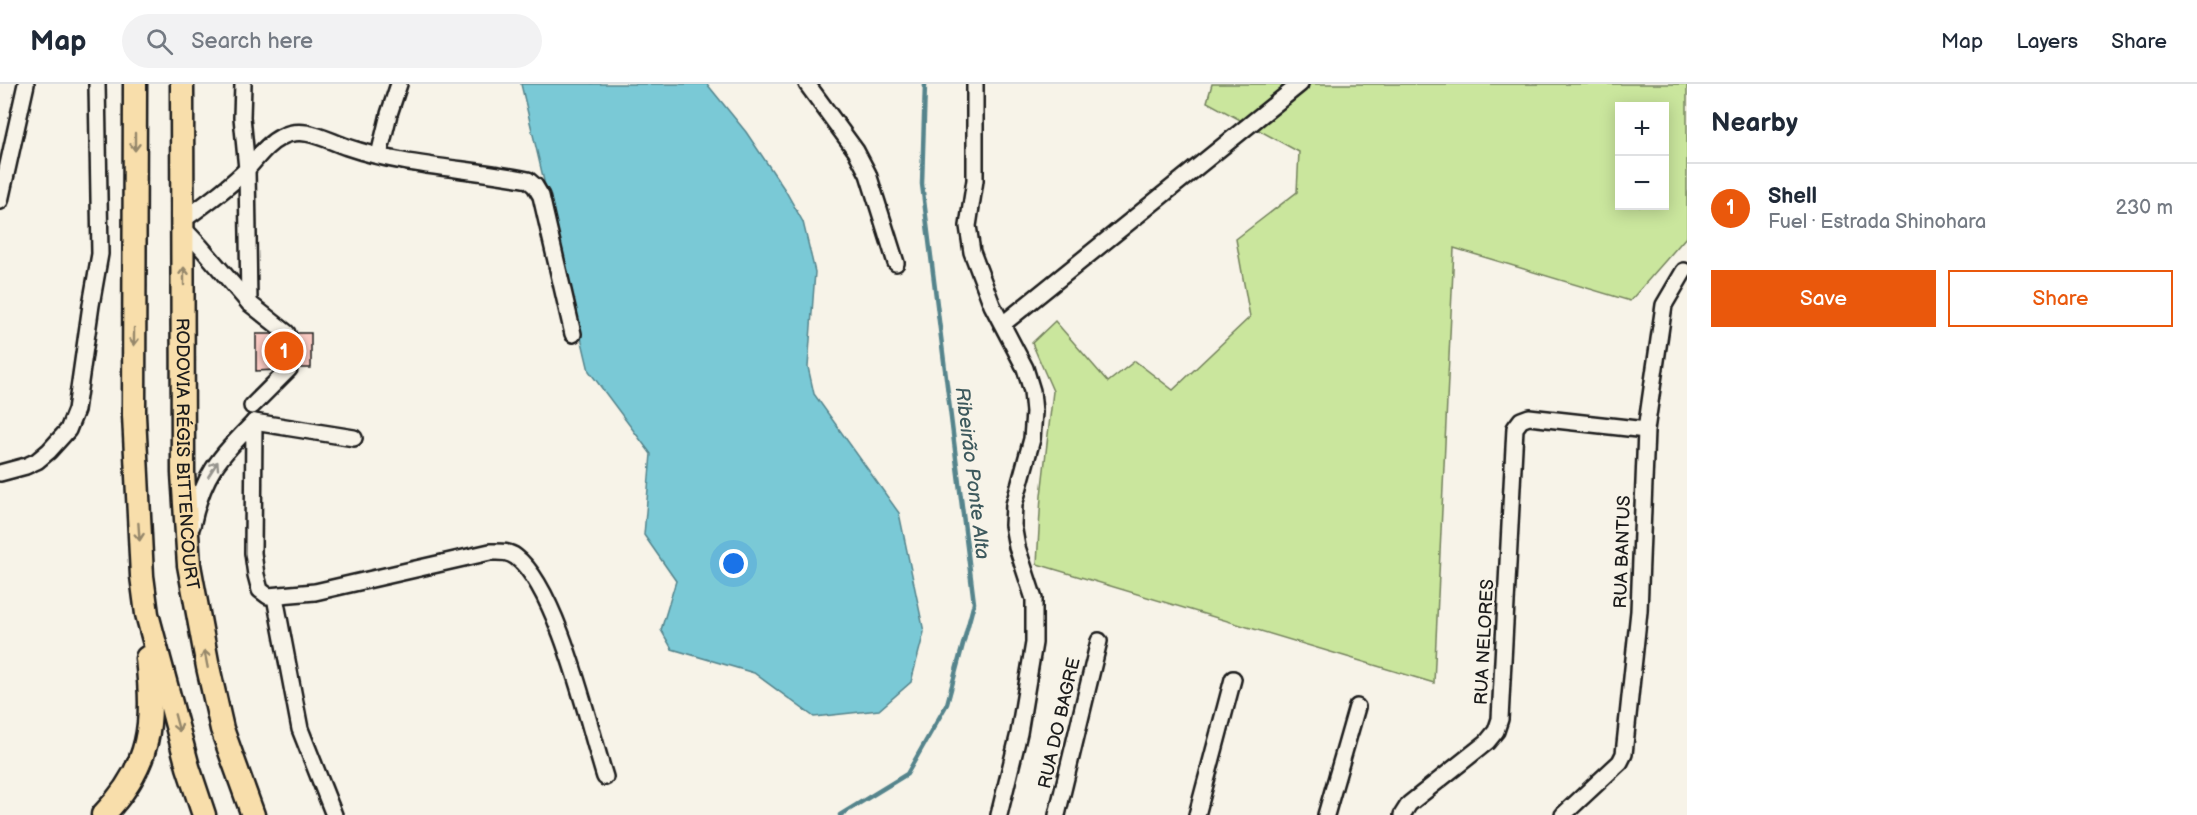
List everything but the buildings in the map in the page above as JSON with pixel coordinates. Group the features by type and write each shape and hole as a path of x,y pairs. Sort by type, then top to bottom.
{"highway":[{"path":"103,815 116,802 140,764 148,740 151,699 134,415 135,84"},
{"name":"RODOVIA RÉGIS BITTENCOURT","path":"182,84 183,473 189,565 222,729 253,815"},
{"path":"147,614 188,767 204,815"}],"street":[{"path":"0,201 3,173 26,84"},
{"path":"0,473 37,461 60,438 73,420 100,254 97,84"},
{"path":"243,84 242,117 247,169 249,303"},
{"path":"379,155 399,84"},
{"path":"807,84 851,144 868,174 896,263"},
{"path":"975,84 975,180 968,226 972,252 992,305 1025,368 1032,391 1034,412 1032,439 1014,505 1013,525 1017,547 1034,599 1034,643 1019,733 999,815"},
{"path":"1003,324 1300,84"},
{"path":"287,333 249,303 183,225 247,169 271,143 283,135 300,132 316,135 348,148 404,162 528,180 541,196 573,334"},
{"name":"RUA BANTUS","path":"1563,815 1620,762 1624,754 1640,611 1646,430 1664,305 1684,271"},
{"path":"252,406 289,369"},
{"name":"RUA NELORES","path":"1402,815 1409,804 1487,742 1496,731 1500,719 1515,428 1521,420 1529,417 1646,430"},
{"path":"189,565 192,525 200,494 214,465 254,422"},
{"path":"254,422 354,438"},
{"path":"254,422 253,553 260,590 268,596 275,597 315,592 490,552 506,551 516,556 539,584 558,627 605,777"},
{"path":"275,597 300,729 334,815"},
{"name":"RUA DO BAGRE","path":"1057,815 1099,640"},
{"path":"1197,815 1233,679"},
{"path":"1326,815 1357,707"}],"green space":[{"path":"1212,84 1687,84 1687,236 1630,301 1454,248 1434,683 1037,564 1041,496 1053,391 1032,343 1055,321 1108,382 1135,361 1173,390 1250,317 1236,239 1297,192 1299,152 1207,102"}],"water":[{"path":"521,84 707,84 746,132 785,190 803,222 815,272 808,367 814,394 899,513 924,632 911,682 879,710 814,717 754,673 672,649 661,630 676,581 644,535 651,454 589,371"}],"waterway":[{"name":"Ribeirão Ponte Alta","path":"840,815 907,774 947,704 974,603 922,184 925,84"}],"tunnel":[{"path":"287,333 289,369"}],"place":[{"name":"Shell","path":"284,351"}]}
